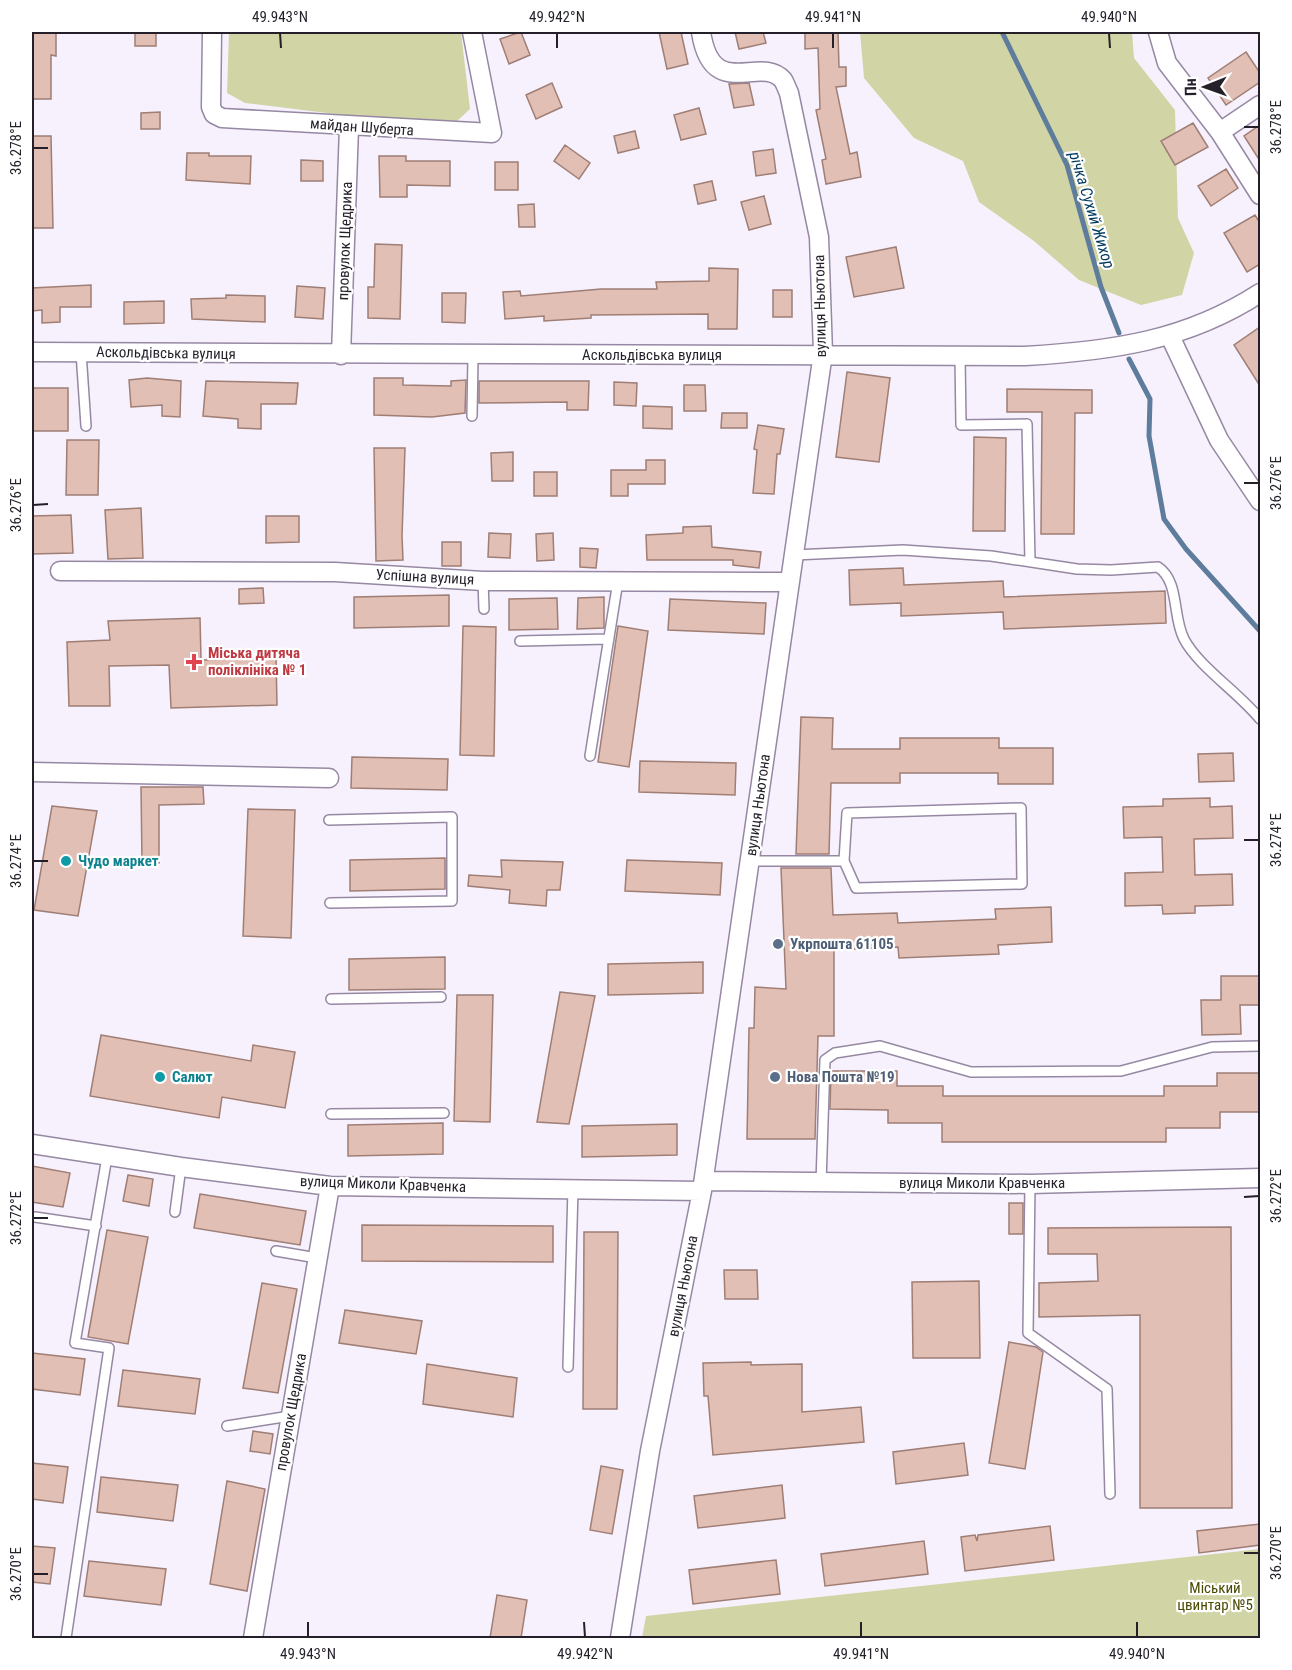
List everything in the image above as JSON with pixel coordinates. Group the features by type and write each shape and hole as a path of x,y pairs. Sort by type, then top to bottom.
{"street":[{"name":"майдан Шуберта","path":"212,32 211,107 214,114 222,118 349,127 492,133 472,32"},
{"name":"вулиця Ньютона","path":"620,1638 650,1451 703,1186 823,353 819,237 789,93 783,80 773,74 725,71 712,65 704,50 701,32"},
{"path":"1159,33 1167,63 1220,132 1260,195"},
{"path":"1220,132 1260,105"},
{"name":"провулок Щедрика","path":"341,355 349,127"},
{"name":"Аскольдівська вулиця","path":"32,352 472,356 823,353 960,356 1092,352 1170,336 1235,309 1260,293"},
{"path":"1170,336 1219,440 1260,501"},
{"name":"Успішна вулиця","path":"60,572 335,572 483,580 790,582"},
{"path":"32,772 329,778"},
{"name":"вулиця Миколи Кравченка","path":"32,1144 107,1157 330,1186 573,1190 821,1183 1030,1184 1260,1178"},
{"name":"провулок Щедрика","path":"253,1638 330,1186"}],"lane":[{"path":"81,352 86,426"},
{"path":"472,356 472,416"},
{"path":"960,356 961,425 1027,424 1030,562"},
{"path":"794,555 903,550 1111,570 1158,567 1171,581 1176,618 1184,640 1196,656 1244,699 1260,719"},
{"path":"483,580 484,609"},
{"path":"590,756 618,581"},
{"path":"520,641 609,639"},
{"path":"1021,808 1023,884 856,888 844,861 848,813 1021,808"},
{"path":"329,820 452,817 452,902 330,903"},
{"path":"750,861 844,861"},
{"path":"331,999 441,997"},
{"path":"821,1183 825,1059 834,1053 880,1046 971,1072 1121,1071 1212,1047 1260,1046"},
{"path":"331,1114 444,1113"},
{"path":"66,1638 109,1348 75,1343 107,1157"},
{"path":"175,1212 181,1167"},
{"path":"1030,1184 1028,1333 1107,1389 1110,1494"},
{"path":"568,1367 573,1190"},
{"path":"35,1217 96,1226"},
{"path":"276,1251 317,1258"},
{"path":"226,1426 290,1416"}],"green space":[{"path":"229,32 461,32 470,109 456,122 416,124 245,103 227,93"},
{"path":"860,32 1132,32 1134,58 1175,110 1178,218 1194,253 1182,295 1141,305 1079,280 1034,241 979,202 963,161 914,138 864,78"},
{"name":"Міський цвинтар №5","path":"1260,1549 1260,1638 642,1638 646,1616"}],"building":[{"path":"32,32 56,32 56,56 51,55 51,99 32,99"},
{"path":"135,32 156,32 156,46 135,46"},
{"path":"521,32 530,55 509,64 500,39"},
{"path":"659,32 681,32 688,64 667,69"},
{"path":"735,32 763,32 766,43 739,49"},
{"path":"805,32 838,32 839,67 846,67 846,86 836,87 850,154 857,152 861,177 826,184 822,160 826,159 816,110 820,109 818,48 805,49"},
{"path":"1246,52 1260,73 1260,82 1226,105 1208,78"},
{"path":"552,83 562,107 536,119 526,95"},
{"path":"749,83 754,105 734,108 729,84"},
{"path":"699,108 706,134 681,140 674,115"},
{"path":"160,112 160,129 141,129 141,113"},
{"path":"1193,123 1208,147 1175,165 1161,141"},
{"path":"1260,125 1260,161 1244,136"},
{"path":"635,131 639,148 618,153 614,136"},
{"path":"32,136 51,136 53,228 32,228"},
{"path":"565,145 590,163 579,179 554,161"},
{"path":"773,149 776,173 756,176 753,152"},
{"path":"187,153 209,153 209,156 251,156 250,184 186,180"},
{"path":"379,156 406,156 406,161 450,161 450,186 407,185 407,197 380,197"},
{"path":"301,160 323,161 323,181 301,181"},
{"path":"495,162 518,162 518,190 495,190"},
{"path":"1226,169 1238,188 1211,206 1198,186"},
{"path":"712,181 716,200 698,204 694,185"},
{"path":"764,196 771,224 749,230 741,202"},
{"path":"534,204 535,227 519,227 518,205"},
{"path":"1255,215 1260,223 1260,264 1247,272 1224,233"},
{"path":"375,244 402,245 400,319 368,318 368,287 374,287"},
{"path":"896,247 904,288 854,297 846,257"},
{"path":"709,268 738,269 737,329 708,329 708,314 591,315 591,318 544,321 544,316 505,319 503,292 520,291 521,296 601,289 657,289 656,282 709,281"},
{"path":"91,285 91,307 60,307 60,322 42,323 42,310 32,311 32,288"},
{"path":"297,286 325,288 323,319 295,317"},
{"path":"773,290 792,290 792,317 773,317"},
{"path":"442,293 466,293 465,323 442,322"},
{"path":"226,295 265,296 265,322 192,319 191,299 226,298"},
{"path":"164,301 164,323 124,324 124,302"},
{"path":"1260,327 1260,386 1234,345"},
{"path":"847,372 890,378 879,462 836,457"},
{"path":"147,378 181,381 180,417 162,416 162,405 131,407 129,380"},
{"path":"374,378 403,378 403,385 451,386 451,381 466,380 465,413 432,417 374,415"},
{"path":"206,381 298,383 296,404 261,404 261,429 238,428 238,419 203,416"},
{"path":"479,381 589,381 588,410 567,410 567,402 479,403"},
{"path":"614,382 637,383 636,406 614,405"},
{"path":"684,385 705,385 706,411 684,411"},
{"path":"32,388 68,388 68,431 32,431"},
{"path":"1007,389 1092,390 1092,413 1075,413 1074,534 1041,534 1042,412 1007,412"},
{"path":"643,406 672,407 672,429 643,428"},
{"path":"722,413 747,413 747,428 721,428"},
{"path":"758,425 784,429 780,454 777,454 774,494 753,493 757,450 754,449"},
{"path":"974,437 1006,438 1005,531 973,531"},
{"path":"67,440 99,440 98,495 66,495"},
{"path":"374,448 405,448 403,560 376,561"},
{"path":"513,452 513,481 492,481 491,453"},
{"path":"646,460 665,460 665,484 628,484 628,496 611,496 611,470 646,470"},
{"path":"534,472 557,472 557,496 534,496"},
{"path":"141,508 143,558 108,559 105,510"},
{"path":"71,515 73,553 32,554 32,516"},
{"path":"266,516 299,516 299,542 266,543"},
{"path":"711,526 712,547 761,552 759,568 733,565 733,560 647,560 646,535 683,533 683,527"},
{"path":"489,533 511,534 510,558 488,557"},
{"path":"553,533 554,560 537,561 536,534"},
{"path":"442,542 461,542 461,566 442,566"},
{"path":"580,548 598,549 596,568 580,567"},
{"path":"903,568 904,585 1003,581 1004,597 1165,591 1166,623 1004,629 1003,612 901,616 901,603 850,605 849,570"},
{"path":"263,588 264,603 239,604 239,589"},
{"path":"449,595 449,626 354,628 354,597"},
{"path":"604,597 604,628 577,629 578,598"},
{"path":"557,598 558,629 509,630 509,599"},
{"path":"670,599 766,603 764,634 668,630"},
{"name":"Міська дитяча поліклініка № 1","path":"200,618 201,660 276,658 277,705 171,708 169,665 109,666 110,706 69,706 67,642 110,640 108,621"},
{"path":"463,626 496,627 494,756 460,755"},
{"path":"618,626 648,631 629,767 598,762"},
{"path":"801,717 833,718 832,749 900,749 900,738 999,738 999,748 1053,748 1053,784 998,784 998,773 900,773 900,783 831,783 829,854 796,854"},
{"path":"1233,753 1234,781 1199,782 1198,754"},
{"path":"352,757 448,759 447,790 351,788"},
{"path":"640,761 736,763 735,795 639,792"},
{"path":"141,787 203,787 204,804 159,805 159,863 142,863"},
{"path":"1210,798 1210,807 1232,806 1233,838 1194,839 1195,875 1232,874 1233,905 1195,906 1195,913 1163,914 1162,905 1125,906 1125,873 1163,872 1162,837 1124,838 1123,807 1163,806 1163,799"},
{"name":"Чудо маркет","path":"52,806 97,811 78,916 34,910"},
{"path":"248,809 295,810 291,938 243,936"},
{"path":"445,858 445,889 350,891 350,860"},
{"path":"501,860 563,862 560,890 547,890 546,906 509,903 510,890 468,886 469,875 502,877"},
{"path":"627,860 722,863 720,895 625,891"},
{"path":"781,868 831,868 833,915 897,913 898,923 996,919 995,909 1051,907 1052,942 998,945 999,954 899,958 898,947 834,950 834,1036 818,1036 815,1139 747,1139 749,1028 754,1028 755,987 786,989"},
{"path":"445,957 445,989 349,990 349,959"},
{"path":"703,962 703,993 608,995 608,964"},
{"path":"1221,976 1260,976 1260,1005 1240,1005 1241,1034 1202,1035 1201,1000 1221,1000"},
{"path":"560,992 595,996 569,1124 537,1122"},
{"path":"457,995 493,995 490,1122 454,1121"},
{"name":"Салют","path":"101,1035 251,1061 253,1045 295,1052 285,1108 222,1097 219,1118 90,1096"},
{"path":"831,1071 897,1071 897,1086 943,1086 943,1096 1164,1096 1164,1086 1217,1086 1217,1073 1260,1073 1260,1112 1220,1112 1220,1128 1166,1128 1166,1142 942,1142 942,1123 888,1123 888,1110 830,1109"},
{"path":"443,1123 443,1154 348,1156 348,1125"},
{"path":"677,1124 677,1155 582,1157 582,1126"},
{"path":"32,1166 70,1173 63,1207 32,1202"},
{"path":"128,1175 153,1179 149,1206 123,1201"},
{"path":"200,1194 306,1211 300,1245 194,1228"},
{"path":"1009,1203 1023,1203 1023,1234 1009,1234"},
{"path":"362,1225 553,1226 553,1262 362,1261"},
{"path":"1231,1227 1232,1508 1140,1508 1140,1315 1039,1317 1039,1283 1098,1281 1097,1254 1048,1254 1048,1228"},
{"path":"107,1230 148,1237 128,1344 88,1337"},
{"path":"584,1232 618,1232 617,1409 583,1409"},
{"path":"724,1270 757,1270 758,1299 725,1299"},
{"path":"979,1281 980,1358 913,1358 912,1282"},
{"path":"262,1283 297,1289 278,1393 243,1388"},
{"path":"345,1310 422,1321 416,1354 339,1343"},
{"path":"1009,1342 1036,1347 1043,1352 1025,1469 989,1463"},
{"path":"32,1353 85,1359 80,1395 32,1389"},
{"path":"751,1362 751,1365 802,1364 802,1412 861,1407 864,1442 713,1455 708,1396 704,1396 703,1363"},
{"path":"427,1364 517,1378 513,1417 423,1404"},
{"path":"123,1370 200,1379 195,1414 118,1406"},
{"path":"253,1431 273,1434 270,1454 250,1451"},
{"path":"964,1443 968,1475 896,1484 893,1452"},
{"path":"32,1463 68,1467 63,1503 32,1499"},
{"path":"601,1466 623,1470 612,1534 590,1530"},
{"path":"101,1477 178,1485 173,1521 97,1512"},
{"path":"227,1481 265,1489 247,1591 210,1584"},
{"path":"782,1485 785,1518 698,1528 694,1496"},
{"path":"1260,1524 1260,1545 1199,1553 1197,1531"},
{"path":"1050,1526 1054,1560 965,1571 961,1537 975,1535 977,1541 978,1535"},
{"path":"924,1541 928,1574 825,1586 821,1554"},
{"path":"32,1546 55,1548 50,1584 32,1582"},
{"path":"776,1560 780,1594 693,1604 689,1570"},
{"path":"89,1561 166,1569 161,1605 84,1596"},
{"path":"497,1595 527,1600 521,1638 490,1638"}],"waterway":[{"name":"річка Сухий Жихор","path":"1002,32 1067,165 1101,287 1119,333"},
{"name":"річка Сухий Жихор","path":"1129,359 1150,399 1149,436 1164,519 1186,549 1260,631"}],"place":[{"name":"Міська дитяча поліклініка № 1","path":"194,662"},
{"name":"Чудо маркет","path":"66,861"},
{"name":"Укрпошта 61105","path":"778,944"},
{"name":"Салют","path":"160,1077"},
{"name":"Нова Пошта №19","path":"775,1077"}]}
